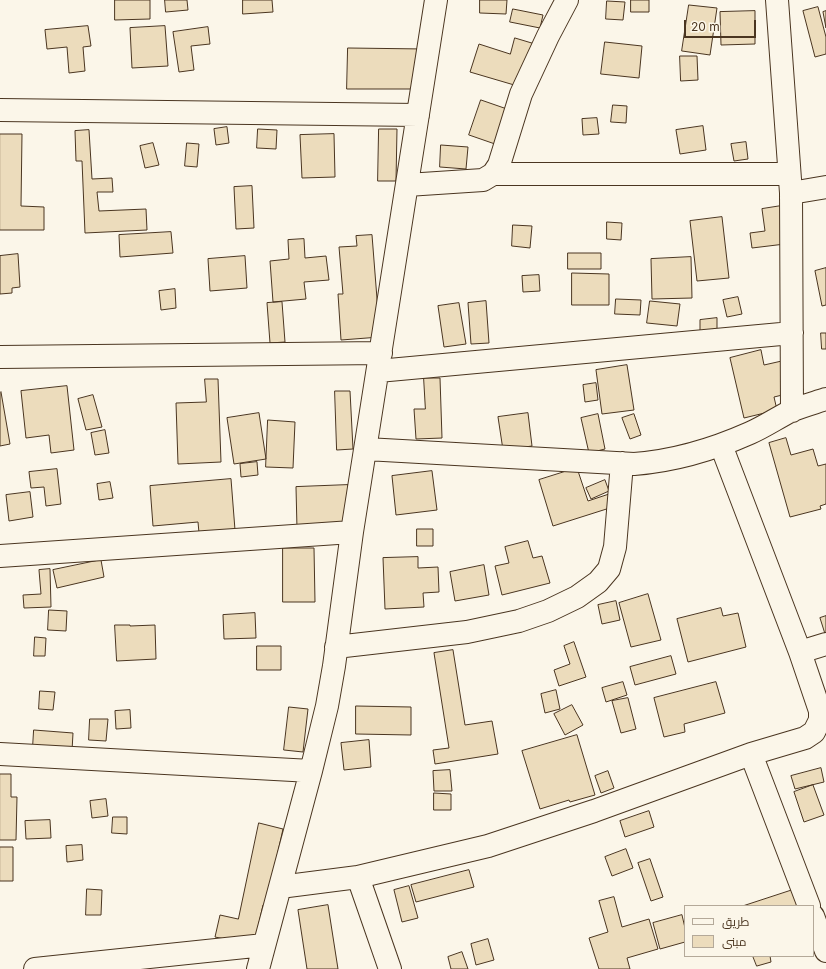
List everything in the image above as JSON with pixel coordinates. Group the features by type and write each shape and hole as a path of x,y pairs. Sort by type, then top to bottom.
{"street":[{"path":"258,969 327,706 352,532 436,0"},
{"path":"406,185 483,180 493,174 499,165 521,94 548,36 567,0"},
{"path":"777,0 790,184 792,411"},
{"path":"0,110 418,114"},
{"path":"493,174 790,184 826,187"},
{"path":"0,357 379,362 792,333"},
{"path":"366,448 622,463 650,462 672,459 721,445 751,433 792,411 826,399"},
{"path":"280,887 358,877 488,846 594,811 751,754 805,738 814,732 820,720 820,711 800,652 721,445"},
{"path":"336,647 396,641 474,630 519,621 548,611 577,597 598,582 608,569 615,547 622,463"},
{"path":"0,556 352,532"},
{"path":"800,652 826,644"},
{"path":"0,754 311,771"},
{"path":"751,754 809,905"},
{"path":"358,877 390,969"},
{"path":"814,919 826,950"},
{"path":"35,969 264,945"}],"building":[{"path":"115,0 150,0 150,19 115,20"},
{"path":"165,0 187,0 188,10 166,12"},
{"path":"243,0 272,0 273,12 243,14"},
{"path":"480,0 507,0 506,14 480,13"},
{"path":"631,0 649,0 649,12 631,12"},
{"path":"607,1 625,2 623,20 606,19"},
{"path":"689,5 717,8 710,55 682,51"},
{"path":"818,7 826,37 826,54 815,57 803,11"},
{"path":"513,9 543,15 540,28 510,22"},
{"path":"755,11 755,44 721,45 720,12"},
{"path":"826,11 826,28 823,12"},
{"path":"88,26 91,46 83,47 85,71 69,73 67,47 47,49 45,30"},
{"path":"165,26 168,66 132,68 130,28"},
{"path":"208,27 210,44 191,46 194,70 179,72 173,32"},
{"path":"515,38 535,44 521,87 470,72 479,44 510,54"},
{"path":"605,42 642,46 639,78 601,74"},
{"path":"348,48 425,49 424,89 347,89"},
{"path":"680,56 697,56 698,80 681,81"},
{"path":"481,100 507,109 495,144 469,135"},
{"path":"613,105 627,106 626,123 611,122"},
{"path":"597,118 599,134 583,135 582,119"},
{"path":"703,126 706,150 680,154 676,130"},
{"path":"227,127 229,143 216,145 214,129"},
{"path":"258,129 277,130 276,149 257,148"},
{"path":"379,129 397,129 396,181 378,181"},
{"path":"89,130 92,179 112,178 113,192 97,192 99,211 146,209 147,230 85,233 82,161 76,161 75,131"},
{"path":"0,134 22,134 21,206 44,207 44,230 0,230"},
{"path":"334,134 335,177 302,178 300,135"},
{"path":"746,142 748,159 734,161 731,144"},
{"path":"153,143 159,165 145,168 140,146"},
{"path":"187,143 199,144 197,167 185,166"},
{"path":"441,145 468,147 466,169 440,167"},
{"path":"252,186 254,228 236,229 234,187"},
{"path":"781,206 785,244 752,248 750,233 765,231 762,209"},
{"path":"722,217 729,278 697,281 690,221"},
{"path":"607,222 622,223 621,240 607,239"},
{"path":"513,225 532,226 530,248 512,246"},
{"path":"171,232 173,253 120,257 119,235"},
{"path":"372,235 380,337 341,340 338,294 343,294 339,247 357,246 356,236"},
{"path":"304,239 305,258 326,256 329,280 304,282 306,299 273,302 270,261 289,259 288,240"},
{"path":"568,253 601,253 601,269 568,269"},
{"path":"18,254 20,287 12,288 12,293 0,294 0,256"},
{"path":"245,256 247,288 210,291 208,259"},
{"path":"691,257 692,298 652,299 651,259"},
{"path":"826,268 826,305 822,306 815,271"},
{"path":"572,273 609,274 609,305 572,305"},
{"path":"539,275 540,291 523,292 522,276"},
{"path":"175,289 176,308 161,310 159,291"},
{"path":"738,297 742,314 727,317 723,300"},
{"path":"616,299 641,300 640,315 615,314"},
{"path":"486,301 489,343 471,344 468,303"},
{"path":"650,301 680,304 677,326 647,323"},
{"path":"282,302 285,342 270,343 267,303"},
{"path":"459,303 466,344 444,347 438,306"},
{"path":"717,318 717,331 700,331 700,320"},
{"path":"821,333 826,333 826,349 822,349"},
{"path":"761,350 764,365 795,358 803,390 774,397 777,410 744,418 730,358"},
{"path":"627,365 634,410 602,414 596,370"},
{"path":"424,378 440,378 442,438 416,439 414,409 425,409"},
{"path":"205,379 218,379 221,462 178,464 176,403 206,402"},
{"path":"596,383 598,400 585,402 583,385"},
{"path":"67,386 74,450 51,453 49,435 26,438 21,391"},
{"path":"335,391 350,391 353,449 337,450"},
{"path":"1,392 10,444 0,446 0,393"},
{"path":"93,395 102,427 86,430 78,399"},
{"path":"259,413 266,459 234,464 227,418"},
{"path":"528,413 532,446 503,450 498,417"},
{"path":"598,414 605,449 589,453 581,418"},
{"path":"634,414 641,435 630,439 622,418"},
{"path":"268,420 295,422 293,468 266,467"},
{"path":"105,430 109,453 95,455 91,433"},
{"path":"786,438 791,455 813,449 818,466 826,464 826,504 820,506 821,509 790,517 769,443"},
{"path":"257,462 258,475 241,477 240,464"},
{"path":"577,468 588,501 612,493 616,506 553,526 539,480"},
{"path":"57,469 61,504 46,506 44,487 31,488 29,472"},
{"path":"432,471 437,510 396,515 392,476"},
{"path":"231,479 235,530 199,533 198,522 153,526 150,486"},
{"path":"605,480 609,491 591,499 586,488"},
{"path":"110,482 113,498 99,500 97,484"},
{"path":"348,485 349,528 297,529 296,487"},
{"path":"30,492 33,517 9,521 6,495"},
{"path":"417,529 433,529 433,546 417,546"},
{"path":"528,541 533,558 542,556 550,583 502,595 495,566 509,563 505,547"},
{"path":"283,548 314,548 315,602 283,602"},
{"path":"418,557 418,568 438,567 439,592 423,593 424,607 385,609 383,558"},
{"path":"101,560 104,577 57,588 53,570"},
{"path":"484,565 489,595 455,601 450,572"},
{"path":"50,569 51,607 24,608 23,595 41,594 39,570"},
{"path":"648,594 661,640 631,647 619,603"},
{"path":"616,601 620,620 602,624 598,605"},
{"path":"721,608 723,616 738,613 746,647 688,662 677,619"},
{"path":"49,610 67,611 66,631 48,630"},
{"path":"255,613 256,638 224,639 223,615"},
{"path":"826,616 826,637 820,618"},
{"path":"115,625 155,625 156,659 117,661"},
{"path":"35,637 46,638 45,656 34,656"},
{"path":"574,642 586,677 559,686 554,670 570,664 564,646"},
{"path":"257,646 281,646 281,670 257,670"},
{"path":"453,650 465,725 492,721 498,754 435,764 433,750 449,748 434,653"},
{"path":"671,656 676,674 635,685 630,667"},
{"path":"623,682 627,695 606,702 602,688"},
{"path":"716,682 725,713 684,724 685,732 664,737 654,698"},
{"path":"556,690 560,709 545,713 541,694"},
{"path":"40,691 55,692 53,710 39,709"},
{"path":"628,698 636,729 621,733 612,701"},
{"path":"572,705 583,725 565,735 554,714"},
{"path":"356,706 411,707 411,735 356,734"},
{"path":"289,707 308,709 303,752 284,750"},
{"path":"130,710 131,728 116,729 115,711"},
{"path":"90,719 108,719 106,741 89,740"},
{"path":"34,730 73,733 72,751 33,747"},
{"path":"577,735 595,795 570,802 569,800 540,809 522,751"},
{"path":"369,740 371,767 344,770 341,743"},
{"path":"821,768 824,782 795,789 791,776"},
{"path":"450,770 452,791 434,791 433,771"},
{"path":"608,771 614,788 601,793 595,776"},
{"path":"0,774 11,774 11,797 17,797 16,840 0,840"},
{"path":"813,785 824,815 804,822 794,792"},
{"path":"434,793 451,794 451,810 434,810"},
{"path":"106,799 108,816 92,818 90,801"},
{"path":"649,811 654,827 625,837 620,821"},
{"path":"113,817 127,817 127,834 112,833"},
{"path":"50,820 51,838 26,839 25,821"},
{"path":"259,823 283,829 266,906 263,905 254,945 215,937 220,915 238,919"},
{"path":"82,845 83,860 67,862 66,846"},
{"path":"0,847 13,847 13,881 0,881"},
{"path":"626,849 633,868 612,876 605,857"},
{"path":"650,859 663,897 651,901 638,863"},
{"path":"469,870 474,887 416,902 411,885"},
{"path":"409,886 418,918 402,922 394,890"},
{"path":"805,886 811,905 746,905"},
{"path":"87,889 102,890 101,915 86,915"},
{"path":"614,897 622,927 649,919 658,949 627,958 630,969 599,969 589,938 608,932 599,901"},
{"path":"328,905 338,969 307,969 298,910"},
{"path":"682,915 684,924 684,942 660,949 653,923"},
{"path":"488,939 494,960 476,965 471,944"},
{"path":"462,952 468,969 451,969 448,957"},
{"path":"753,957 770,957 771,962 757,966"}]}
